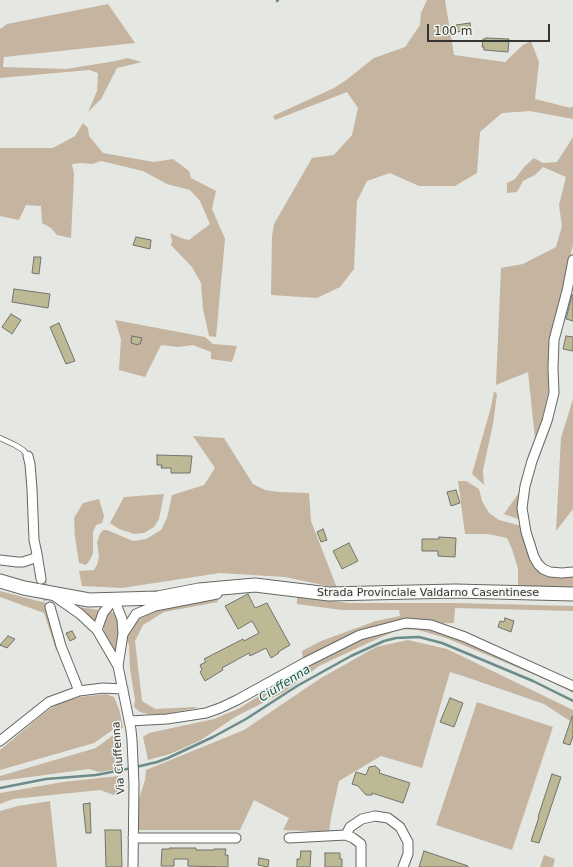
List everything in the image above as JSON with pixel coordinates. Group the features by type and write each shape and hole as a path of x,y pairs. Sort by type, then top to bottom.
{"main road":[{"name":"Strada Provinciale Valdarno Casentinese","path":"0,581 24,588 89,600 158,598 199,590 255,585 329,594 455,592 573,594"}],"street":[{"path":"573,260 567,291 554,340 554,393 547,421 532,461 525,486 522,508 526,532 534,557 538,564 550,572 573,572"},
{"path":"28,456 32,488 34,540 41,579"},
{"path":"0,560 23,562 35,558 37,554"},
{"name":"Strada Provinciale Valdarno Casentinese","path":"123,634 136,614 155,606 219,593 236,586"},
{"name":"Via Ciuffenna","path":"48,592 80,614 97,630 118,666 132,740 134,784 133,867"},
{"path":"97,630 103,613 114,599"},
{"name":"Strada Provinciale Valdarno Casentinese","path":"114,599 122,619 123,634 118,666"},
{"path":"50,607 60,646 79,691"},
{"path":"129,721 167,719 206,713 237,700 306,662 360,635 406,623 431,625 465,637 573,686"},
{"path":"0,741 49,702 79,691 103,688 122,689"},
{"path":"346,835 350,828 362,819 375,816 388,818 400,827 408,842 408,854 403,867"},
{"path":"289,838 346,835 361,844 361,867"},
{"path":"133,838 236,838"}],"lane":[{"path":"0,438 23,450 28,456"}],"shaded area":[{"path":"427,0 445,0 454,55 505,62 523,45 531,41 539,62 535,99 571,108 573,106 573,119 530,111 502,113 480,132 477,173 455,186 419,186 390,173 367,181 357,201 354,269 340,287 317,298 271,295 272,236 274,224 312,158 334,155 352,135 358,108 347,92 275,120 273,116 334,88 374,58 405,47 420,25 421,13"},
{"path":"108,4 135,43 4,57 3,67 66,69 127,58 142,62 117,68 101,99 88,112 97,91 98,73 89,70 0,78 0,29 7,24"},
{"path":"83,123 88,128 89,136 103,153 154,162 173,159 189,171 191,178 216,191 212,209 225,239 216,337 209,336 203,309 201,283 192,267 171,245 172,240 170,233 189,240 210,224 200,201 190,190 167,184 143,171 101,161 92,164 72,164 74,174 71,238 57,235 51,228 42,223 41,206 26,205 19,220 0,216 0,148 53,148 75,136"},
{"path":"573,137 573,244 564,287 550,385 542,419 535,438 528,372 496,385 501,268 523,264 556,247 562,226 559,205 566,177 543,167 535,175 523,181 517,192 507,193 507,183 515,179 524,167 534,158 543,163 557,162"},
{"path":"115,320 205,337 213,344 237,346 232,362 211,359 211,352 193,345 178,347 161,345 145,377 119,370 121,339"},
{"path":"494,391 497,394 493,424 483,470 484,485 472,474"},
{"path":"573,399 573,509 556,531 561,438"},
{"path":"193,436 224,438 253,484 265,490 309,493 311,521 337,588 285,577 220,573 122,588 82,586 79,571 94,570 97,565 99,557 97,542 103,530 107,530 133,541 146,539 161,530 167,518 172,495 204,485 215,468"},
{"path":"458,481 466,481 479,489 482,501 489,513 499,520 522,526 541,571 554,577 573,577 573,591 518,589 518,569 507,538 488,534 465,534"},
{"path":"523,487 521,520 504,514"},
{"path":"164,494 159,519 154,527 144,533 134,534 119,529 110,523 124,497"},
{"path":"99,499 104,516 102,523 96,525 93,532 93,553 86,565 79,563 74,518 83,503"},
{"path":"0,591 46,603 60,651 56,650 44,613 0,597"},
{"path":"297,596 348,603 455,603 573,606 573,611 455,608 454,623 384,625 343,638 303,658 302,651 321,641 376,621 400,616 399,610 342,610 297,604"},
{"path":"217,597 218,602 164,612 143,625 135,641 142,701 155,709 197,708 165,714 147,714 140,712 134,707 135,700 130,669 129,645 125,637 139,617 161,609"},
{"path":"72,606 99,610 96,623"},
{"path":"108,612 115,613 119,618 116,646 117,654 115,654 104,631 103,623"},
{"path":"406,625 431,628 481,646 573,688 573,693 560,685 446,638 418,630 400,629 319,666 284,692 235,717 201,740 170,754 148,760 143,737 149,733 214,719 238,709 343,646 379,632"},
{"path":"408,640 447,649 573,710 573,723 544,704 450,672 422,768 381,756 339,781 329,832 283,830 289,818 254,800 240,830 139,830 139,799 145,780 146,770 244,730 321,678 376,647"},
{"path":"106,694 114,697 119,709 123,727 121,730 114,729 94,743 0,770 0,750 58,703 80,697"},
{"path":"477,702 553,727 512,850 436,825"},
{"path":"116,733 119,734 120,740 118,747 118,769 99,772 89,769 0,781 0,776 96,748"},
{"path":"118,776 120,784 119,792 114,795 100,790 13,799 0,804 0,793 63,782"},
{"path":"50,801 57,867 0,867 0,811 18,806"},
{"path":"544,855 555,859 553,867 540,867"}],"building":[{"path":"470,23 471,30 456,32 456,25"},
{"path":"483,39 509,39 508,52 484,50 484,47 482,47"},
{"path":"136,237 151,240 150,249 133,245"},
{"path":"34,257 41,257 39,274 32,273"},
{"path":"14,289 50,294 48,308 12,302"},
{"path":"573,295 573,321 566,319"},
{"path":"11,314 21,320 12,334 2,327"},
{"path":"59,323 75,361 66,364 50,327"},
{"path":"132,336 142,338 140,344 138,345 131,343"},
{"path":"566,336 573,337 573,351 563,349"},
{"path":"157,455 192,456 190,473 171,473 171,468 161,468 162,465 157,465"},
{"path":"456,490 460,503 451,506 447,492"},
{"path":"323,529 327,540 321,542 317,532"},
{"path":"439,537 456,538 455,557 438,556 438,551 422,551 422,539 439,539"},
{"path":"349,543 358,561 342,569 333,551"},
{"path":"248,594 255,608 267,603 290,645 271,658 266,648 250,656 249,653 222,668 223,670 205,681 200,672 202,670 200,665 206,662 204,659 243,639 244,641 259,633 252,621 238,629 225,606"},
{"path":"505,618 514,621 511,632 498,627 500,621 504,622"},
{"path":"72,631 76,638 70,641 66,633"},
{"path":"8,636 15,639 7,648 0,645"},
{"path":"450,698 463,703 454,727 440,722"},
{"path":"572,717 573,736 570,745 563,743"},
{"path":"375,766 380,770 379,773 410,783 403,803 372,793 372,795 366,795 358,786 352,784 356,772 366,775 369,767"},
{"path":"552,774 561,777 539,843 531,841 538,817"},
{"path":"90,803 91,833 86,833 83,804"},
{"path":"105,830 121,830 122,867 106,867"},
{"path":"196,848 196,850 226,849 225,855 228,855 228,867 188,866 188,859 174,859 174,866 161,866 162,849"},
{"path":"301,851 311,851 310,867 297,867 297,859 300,859"},
{"path":"424,851 468,866 468,867 419,867"},
{"path":"325,853 340,853 342,867 325,867"},
{"path":"259,858 269,860 268,867 258,865"}],"waterway":[{"name":"Ciuffenna","path":"0,788 46,779 96,775 132,768 168,758 213,737 246,719 297,686 351,656 384,641 396,638 419,637 442,643 533,681 573,701"}],"tunnel":[{"path":"41,579 50,607"}]}
